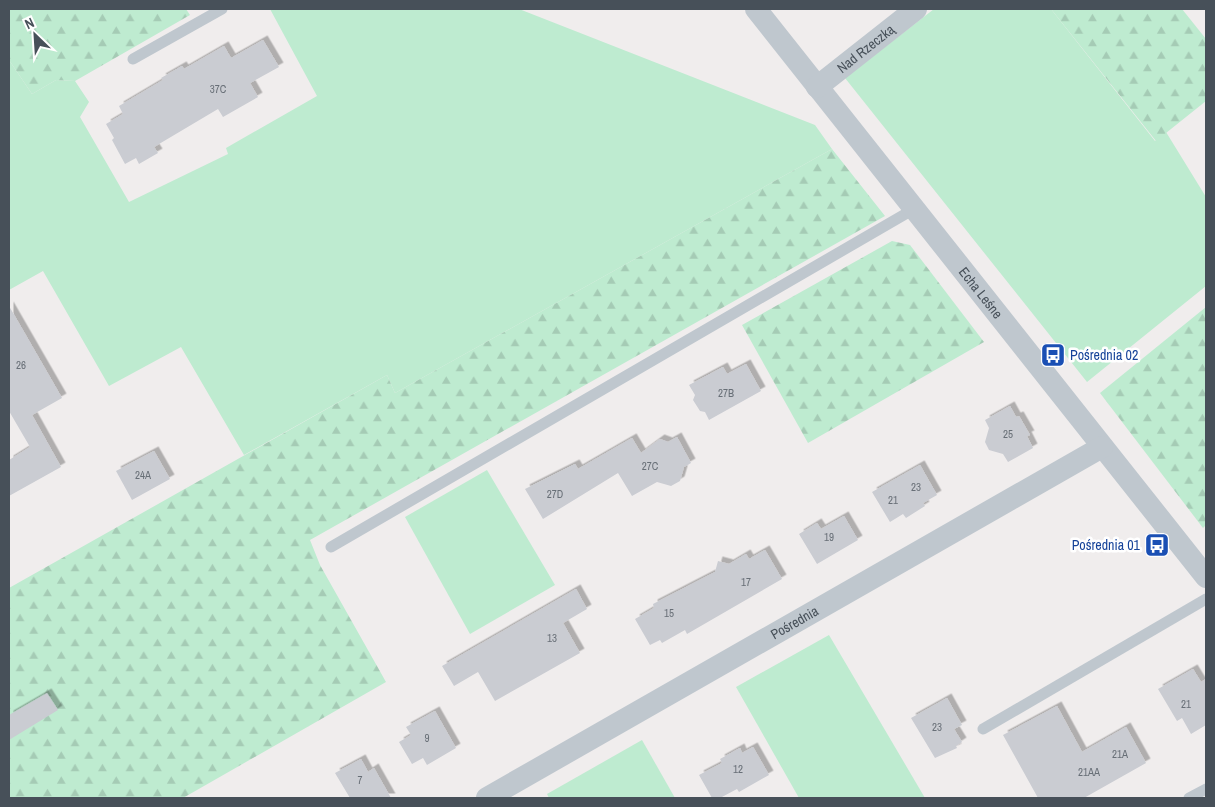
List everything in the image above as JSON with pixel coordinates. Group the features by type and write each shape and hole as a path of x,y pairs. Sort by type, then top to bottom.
{"street":[{"name":"Echa Leśne","path":"756,9 1206,577"},
{"name":"Nad Rzeczką","path":"817,87 916,9"},
{"name":"Pośrednia","path":"487,798 1102,447"}],"lane":[{"path":"133,59 222,9"},
{"path":"331,547 914,209"},
{"path":"983,729 1206,599"},
{"path":"1189,798 1206,789"}],"green space":[{"path":"9,9 186,9 190,15 75,81 56,80 32,94 9,60"},
{"path":"270,9 519,9 815,125 832,149 395,393 387,375 244,455 181,347 109,386 43,271 9,290 9,60 32,94 56,80 75,81 89,102 80,117 129,202 228,154 226,148 317,96"},
{"path":"934,9 1051,9 1155,141 1166,132 1206,197 1206,286 1087,382 845,78"},
{"path":"1051,9 1182,9 1206,39 1206,101 1156,141"},
{"path":"832,149 885,216 310,540 320,565 386,682 183,798 9,798 9,588 387,375 395,393"},
{"path":"892,241 910,245 984,342 808,443 742,325"},
{"path":"1206,307 1206,525 1203,528 1100,393"},
{"path":"487,470 555,585 470,634 405,517"},
{"path":"829,635 925,798 799,798 736,687"},
{"path":"642,740 675,798 549,798 547,794"}],"building":[{"path":"263,40 279,67 250,83 258,97 223,117 218,109 154,147 158,153 139,164 136,158 125,164 106,124 123,114 119,106 163,80 161,78 182,66 184,69 224,46 231,58"},
{"path":"9,306 62,398 32,415 61,467 9,496 9,460 30,447 9,411"},
{"path":"746,364 761,391 709,420 705,412 700,411 693,400 695,395 689,385 723,367 727,374"},
{"path":"1010,406 1016,417 1019,416 1030,435 1027,436 1033,448 1008,462 1003,454 989,450 985,442 989,428 985,420"},
{"path":"677,437 691,463 684,467 680,481 671,486 657,482 632,496 618,473 543,519 525,489 575,464 578,469 632,438 641,453 660,439 668,442"},
{"path":"154,451 170,479 132,500 116,471"},
{"path":"920,465 937,495 923,503 925,506 906,518 903,514 890,522 872,492"},
{"path":"844,516 858,540 817,564 799,534 817,523 821,529"},
{"path":"765,550 782,579 687,634 685,630 662,643 660,640 650,645 635,619 654,608 653,604 715,572 718,561 729,564 746,554 749,559"},
{"path":"576,589 587,609 563,623 580,653 495,701 478,672 454,686 442,666"},
{"path":"1193,669 1201,682 1206,679 1206,725 1191,734 1182,718 1177,721 1158,689"},
{"path":"47,693 58,710 9,740 9,715"},
{"path":"947,698 962,725 954,729 962,742 956,746 957,748 935,758 911,718"},
{"path":"1057,706 1082,752 1126,727 1146,763 1084,798 1038,798 1003,735"},
{"path":"435,711 456,748 427,765 423,758 412,764 399,742 411,735 406,727"},
{"path":"753,747 769,775 739,792 737,789 720,798 712,798 699,775 722,763 720,759 740,748 742,753"},
{"path":"361,759 368,772 374,768 391,798 350,798 335,773"}],"place":[{"name":"Pośrednia 02","path":"1053,355"},
{"name":"Pośrednia 01","path":"1157,545"}]}
